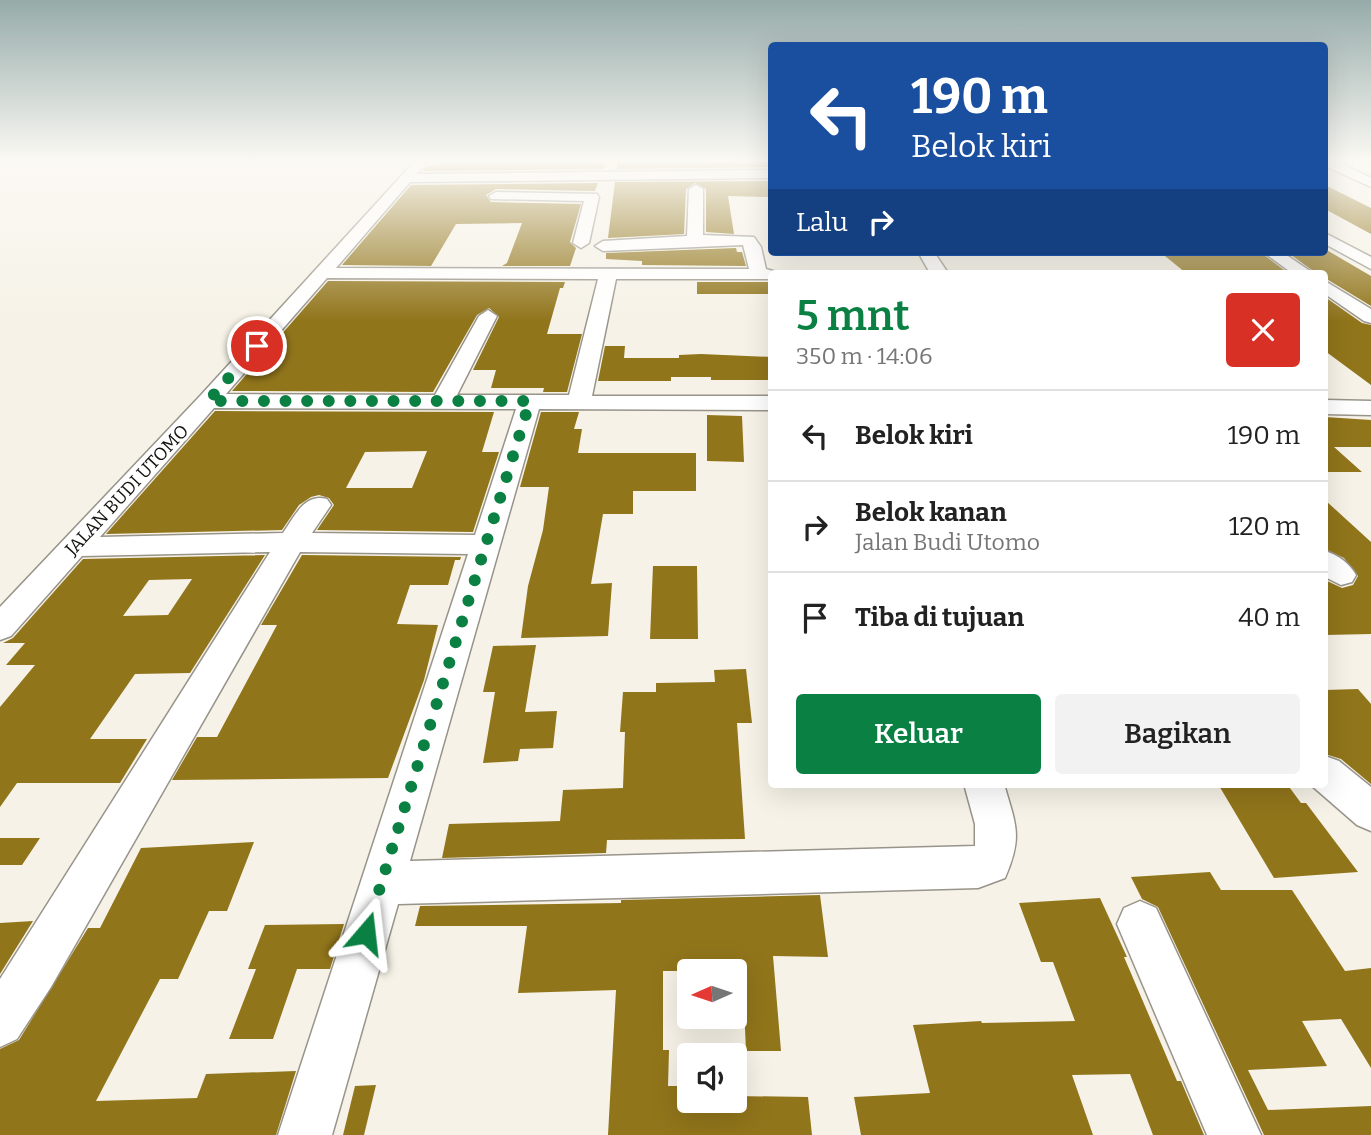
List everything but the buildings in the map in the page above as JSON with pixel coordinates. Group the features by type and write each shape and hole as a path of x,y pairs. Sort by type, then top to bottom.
{"street":[{"name":"JALAN BUDI UTOMO","path":"0,628 374,215"},
{"path":"581,243 588,215"},
{"path":"695,215 695,240"},
{"path":"322,273 765,274 750,241 695,240 603,246"},
{"path":"1328,240 1371,264"},
{"path":"1277,256 1299,270"},
{"path":"579,402 608,275"},
{"path":"1328,280 1359,280"},
{"path":"1328,288 1371,317"},
{"path":"443,401 488,316"},
{"path":"208,401 768,403"},
{"path":"305,1135 530,401"},
{"path":"1328,407 1360,407 1371,425"},
{"path":"0,1022 34,970 291,542 317,505"},
{"path":"75,547 291,542 486,545"},
{"path":"1328,776 1371,812"},
{"path":"381,883 978,867 990,863 999,837 985,788"},
{"path":"1140,924 1234,1135"}],"route":[{"path":"257,346 208,401 530,401 366,933"}]}
